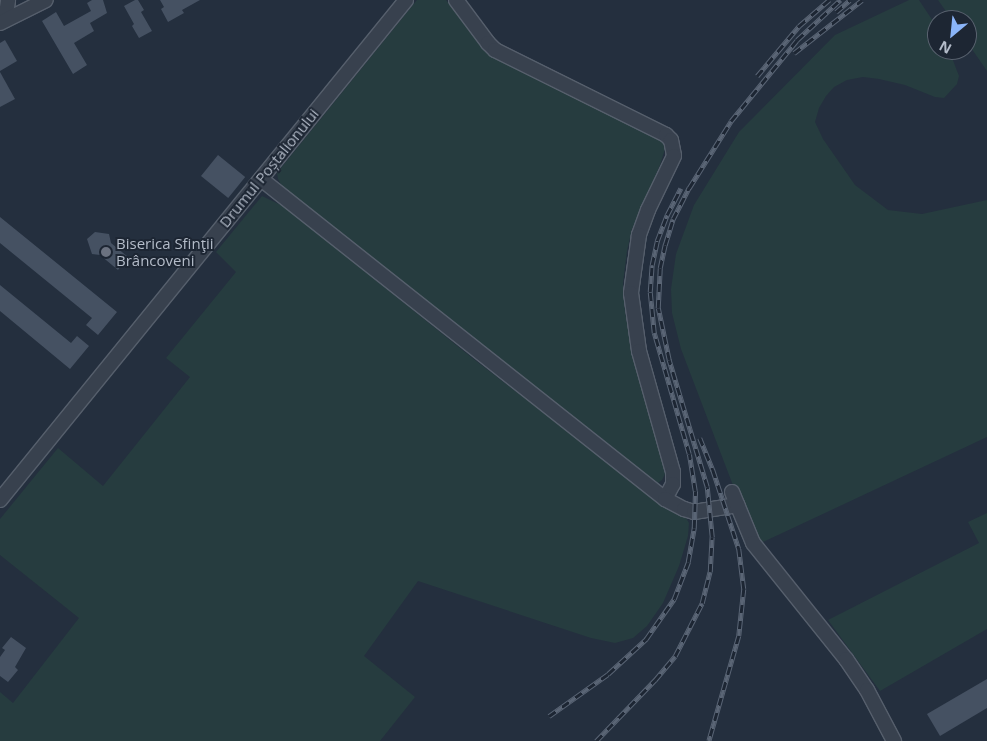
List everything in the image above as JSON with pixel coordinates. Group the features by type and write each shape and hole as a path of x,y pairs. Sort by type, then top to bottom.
{"street":[{"path":"3,21 8,0"},
{"path":"3,21 46,0"},
{"name":"Drumul Poștalionului","path":"0,500 406,0"},
{"path":"456,0 495,50 666,134 671,140 674,156 648,210 639,235 631,293 639,351 672,465 673,484 665,499"},
{"path":"261,179 665,499 684,509 699,512 737,505"},
{"path":"732,492 753,543 846,659 866,690 894,741"}],"green space":[{"path":"417,0 446,0 480,42 658,137 664,143 665,149 660,165 632,229 623,283 625,312 634,357 664,457 666,472 658,483 282,186 278,179 277,173"},
{"path":"909,0 919,0 927,12 927,60 953,60 959,76 957,84 944,98 935,97 905,85 879,79 863,77 847,80 834,87 826,96 819,108 815,122 823,139 855,185 888,210 922,214 987,200 987,437 761,543 739,490 734,488 681,349 672,313 671,289 676,254 694,205 739,132 835,35"},
{"path":"938,0 987,0 987,71 977,56 977,10 945,10"},
{"path":"262,196 285,207 471,357 673,512 686,518 689,523 688,536 679,566 663,603 647,626 633,638 615,643 591,638 418,581 364,656 415,697 380,741 0,741 0,692 13,703 79,618 0,555 0,519 58,448 103,486 190,377 166,358 236,272 216,252"},
{"path":"987,513 987,629 880,691 828,620 979,543 968,522"}],"building":[{"path":"92,0 103,0 107,13 90,23 94,31 74,43 87,65 73,74 42,21 56,12 64,26 91,11 87,3"},
{"path":"138,0 144,10 141,12 152,31 139,38 124,6"},
{"path":"160,0 200,0 182,10 184,13 168,22 161,9 164,7"},
{"path":"5,40 17,61 0,71 0,43"},
{"path":"0,72 15,99 0,107"},
{"path":"218,155 245,177 228,198 201,176"},
{"path":"0,217 117,312 98,335 86,325 92,318 0,243"},
{"name":"Biserica Sfinţii Brâncoveni","path":"95,232 109,234 111,243 128,257 118,270 100,255 92,254 87,239"},
{"path":"0,285 71,343 77,336 89,346 70,369 0,311"},
{"path":"11,637 26,648 15,667 18,670 8,682 0,676 0,657 5,650 2,648"},
{"path":"987,679 987,708 940,736 927,714"}],"railway":[{"path":"757,76 799,26 829,0"},
{"path":"596,741 655,680 675,656 702,603 710,572 712,537 707,487 669,360 658,308 660,268 673,219 689,188 731,121 797,40 840,0"},
{"path":"836,12 850,0"},
{"path":"794,53 862,0"},
{"path":"549,716 608,674 646,639 674,599 688,562 694,528 695,491 689,454 654,333 650,292 652,265 657,241 667,215 681,188"},
{"path":"700,438 713,470 739,549 744,589 739,636 709,741"}],"place":[{"name":"Biserica Sfinţii Brâncoveni","path":"106,252"}]}
